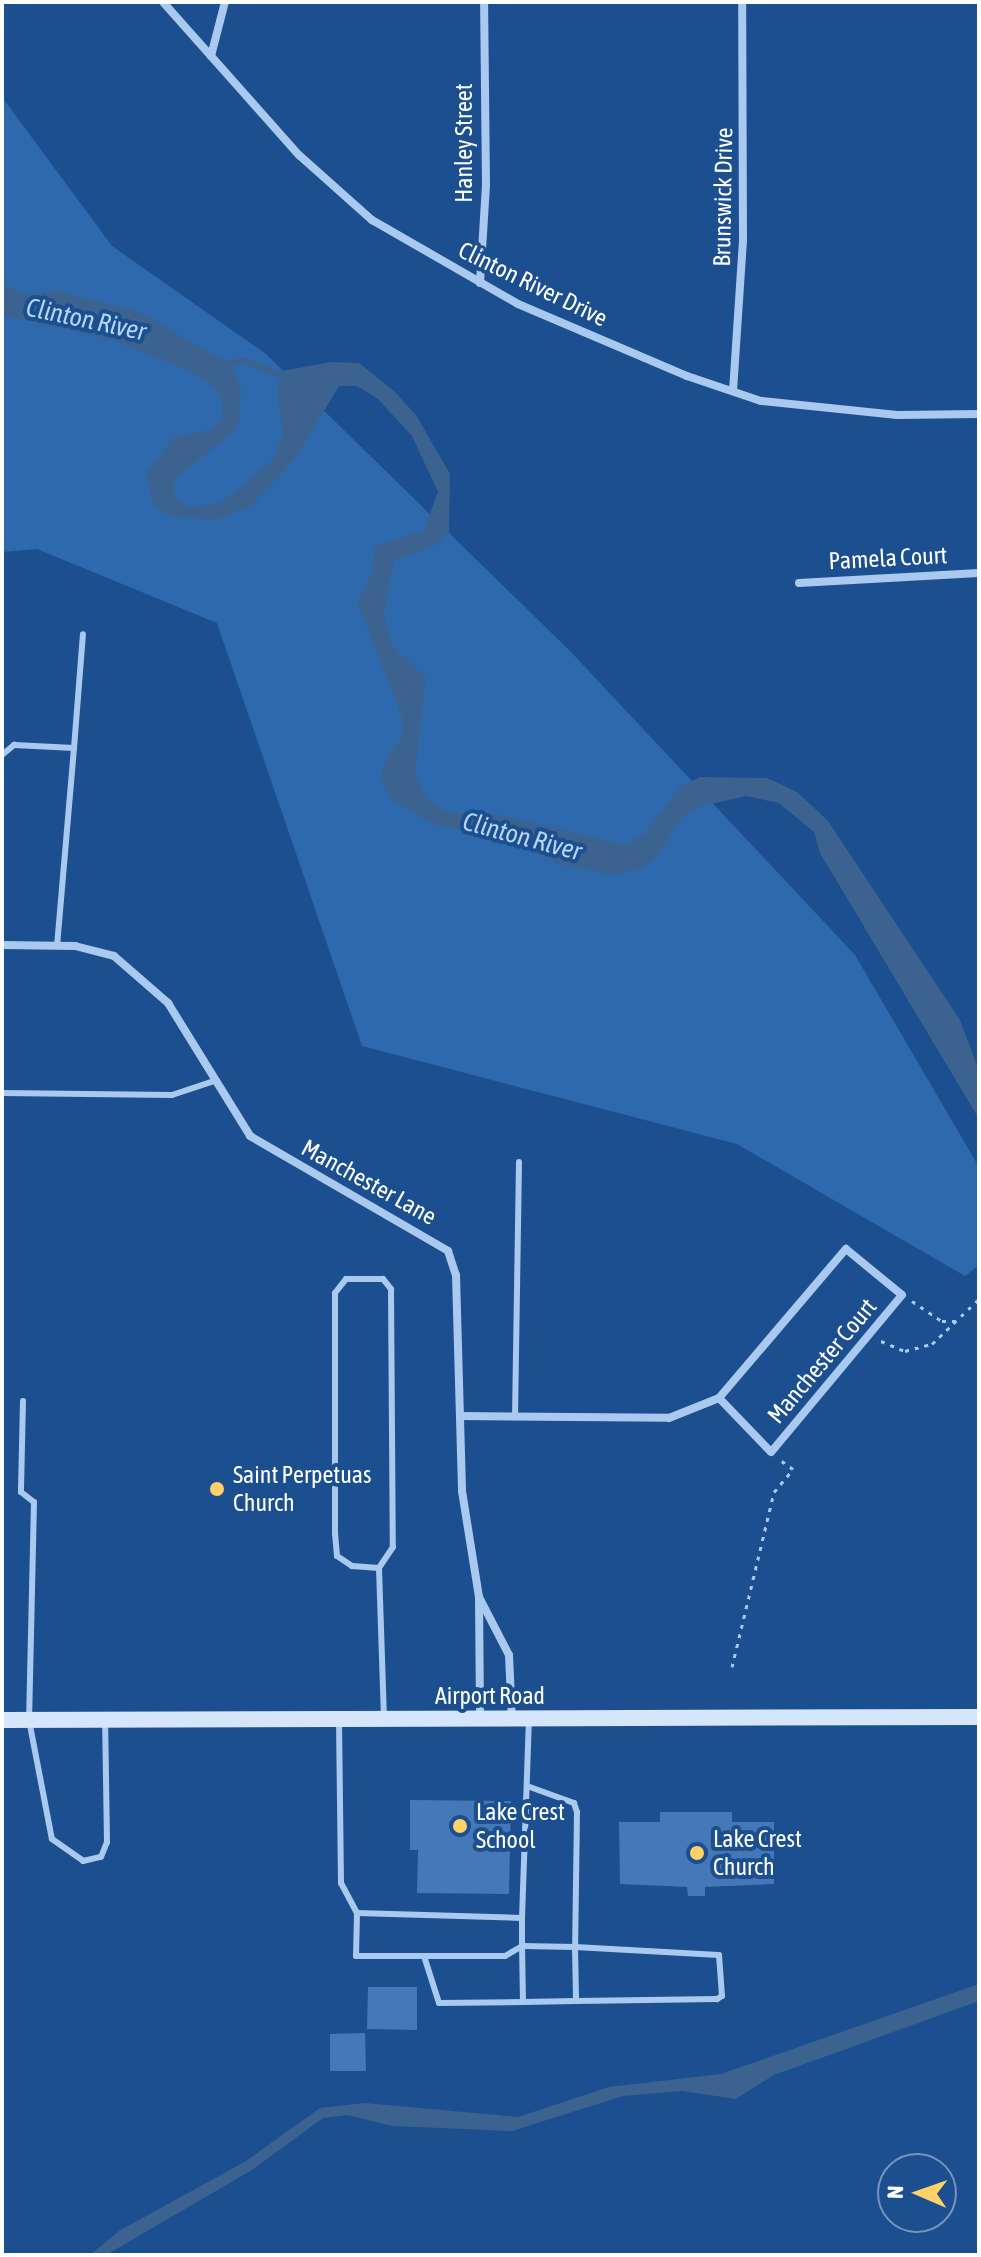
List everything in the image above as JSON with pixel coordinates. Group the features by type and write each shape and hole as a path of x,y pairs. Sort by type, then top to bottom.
{"street":[{"name":"Clinton River Drive","path":"163,2 299,155 372,220 480,283 596,339 733,391 811,408 979,414"},
{"path":"211,56 225,2"},
{"name":"Hanley Street","path":"480,283 486,185 484,2"},
{"name":"Brunswick Drive","path":"733,391 743,239 742,2"},
{"name":"Pamela Court","path":"799,583 979,573"},
{"path":"2,945 57,945"},
{"name":"Manchester Lane","path":"57,945 114,956 168,1003 250,1136 448,1251 456,1275 462,1491 479,1597 480,1720"},
{"name":"Manchester Court","path":"460,1416 669,1418 719,1398 846,1249 902,1295 873,1336 771,1452 719,1398"},
{"name":"Manchester Lane","path":"479,1597 508,1649 521,1720"},
{"name":"Airport Road","path":"2,1720 979,1717"}],"lane":[{"path":"57,945 83,634"},
{"path":"2,755 14,745 74,748"},
{"path":"2,1093 172,1095 214,1081"},
{"path":"515,1417 519,1162"},
{"path":"379,1568 352,1566 337,1556 335,1293 346,1279 383,1279 391,1289 393,1547 379,1568 384,1720"},
{"path":"23,1401 21,1492 34,1502 29,1720 52,1839 83,1861 101,1857 107,1842 105,1721"},
{"path":"339,1720 341,1883 357,1913 356,1956 424,1956 505,1956 522,1946 712,1951 719,1955 722,1996 705,2002 439,2003 424,1956"},
{"path":"521,1720 527,1786 522,1918 523,2002"},
{"path":"527,1786 574,1803 577,1812 576,2001"},
{"path":"357,1913 522,1918"}],"path":[{"path":"902,1295 942,1321 957,1320"},
{"path":"873,1336 893,1350 918,1350 979,1299"},
{"path":"732,1667 774,1492 793,1469 771,1452"}],"shaded area":[{"path":"2,97 112,246 266,354 570,651 855,955 979,1167 979,1265 965,1276 737,1144 362,1046 217,623 37,549 2,552"}],"water":[{"path":"2,283 22,294 58,291 140,312 231,365 241,386 240,418 233,432 175,479 174,495 187,507 221,503 271,461 283,437 277,392 282,371 331,362 359,363 394,391 416,415 450,474 449,531 436,545 394,560 384,613 391,645 426,677 415,772 425,797 447,812 501,815 626,845 645,833 680,787 700,777 767,778 797,792 828,821 960,1020 979,1071 979,1119 820,853 814,832 779,803 746,796 702,806 682,817 654,860 640,869 611,875 560,864 511,841 433,824 391,799 380,779 389,753 402,739 402,717 357,602 372,573 375,546 423,531 438,492 412,436 378,399 357,386 339,386 295,459 250,507 215,520 168,516 153,504 146,473 174,437 209,430 219,422 224,408 216,388 186,369 109,339 2,315"},
{"path":"979,1984 979,2001 774,2075 736,2099 682,2091 623,2096 512,2131 393,2126 347,2115 323,2118 252,2170 106,2255 90,2255 119,2231 246,2161 320,2108 365,2103 518,2117 609,2087 721,2074"}],"building":[{"name":"Lake Crest School","path":"410,1800 511,1801 509,1894 417,1893 418,1850 410,1850"},
{"name":"Lake Crest Church","path":"660,1812 732,1812 732,1822 774,1822 774,1884 705,1887 705,1896 688,1896 687,1887 620,1884 619,1822 660,1822"},
{"path":"368,1987 417,1987 417,2030 367,2029"},
{"path":"365,2033 366,2071 330,2071 330,2034"}],"waterway":[{"name":"Clinton River","path":"224,364 246,361 285,377"}],"place":[{"name":"Saint Perpetuas Church","path":"217,1489"},
{"name":"Lake Crest School","path":"460,1826"},
{"name":"Lake Crest Church","path":"697,1853"}]}
